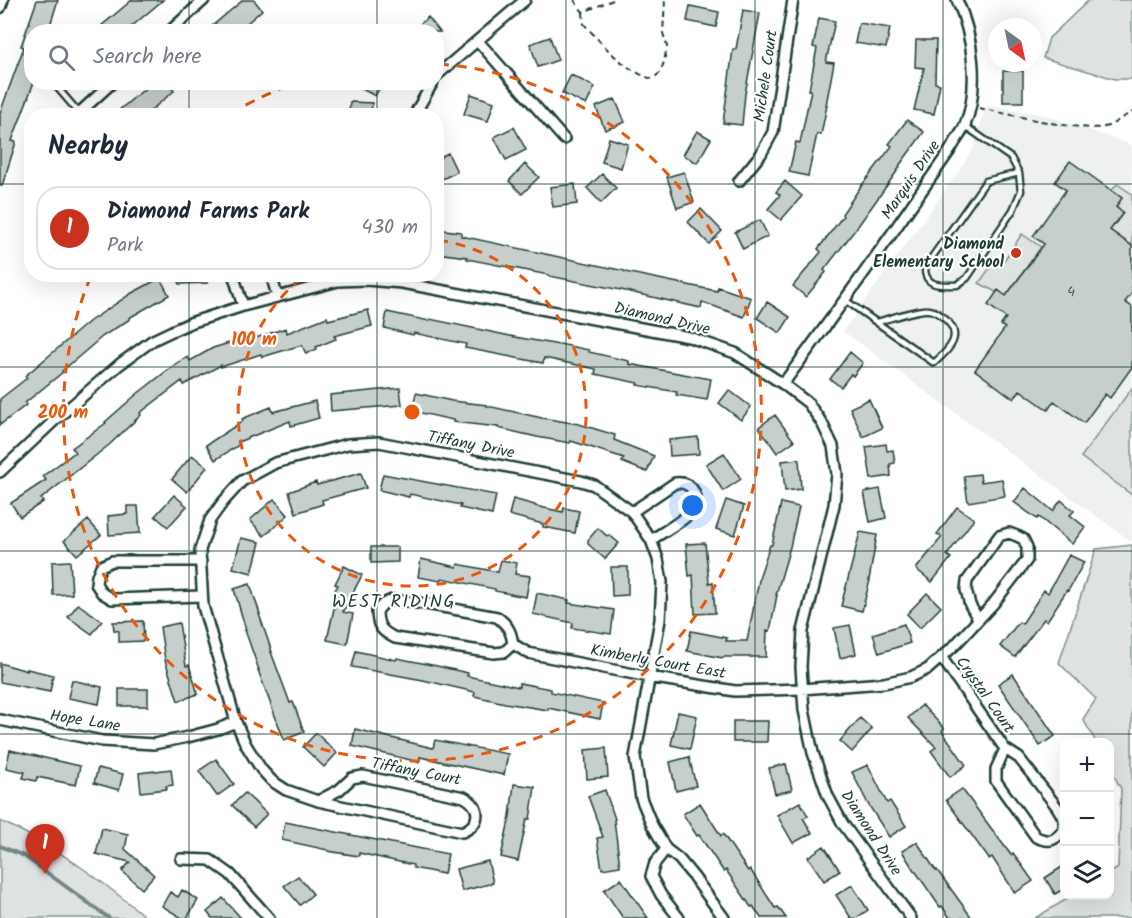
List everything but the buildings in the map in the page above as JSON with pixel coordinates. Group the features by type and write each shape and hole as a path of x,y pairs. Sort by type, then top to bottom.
{"street":[{"path":"0,8 3,0"},
{"path":"178,24 204,0"},
{"path":"444,69 525,0"},
{"name":"Michele Court","path":"739,181 761,154 773,132 793,0"},
{"name":"Marquis Drive","path":"783,384 934,175 965,126 973,86 972,61 963,15 957,0"},
{"path":"478,41 564,139"},
{"path":"86,108 105,90"},
{"path":"418,108 428,90"},
{"path":"236,282 243,306"},
{"path":"273,282 277,296"},
{"name":"Diamond Drive","path":"0,472 55,420 134,353 153,340 190,323 243,306 338,282"},
{"name":"Diamond Drive","path":"390,282 689,337 735,353 783,384 808,404 822,423 833,446 837,474 834,505 803,631 801,689 804,710 813,753 828,796 843,824 910,918"},
{"name":"Tiffany Drive","path":"236,722 203,606 200,550 210,520 242,481 274,464 348,444 379,442 594,485 632,512 651,540 658,559 662,582 660,620 635,757 641,798 652,825 666,849 679,859 724,918"},
{"path":"632,512 675,483 683,482 691,487 696,496 696,505 690,514 651,540"},
{"name":"Kimberly Court East","path":"513,644 528,653 735,691 884,683 911,677 928,669 942,658 993,604 1027,560 1028,547 1023,539 1009,533 999,536 967,581 966,590 970,605 978,619"},
{"path":"201,561 112,561 101,566 96,584 102,593 112,599 202,596"},
{"path":"392,600 497,617 511,632 513,644 504,652 494,653 394,638 385,633 377,623 377,611 383,604 392,600"},
{"name":"Crystal Court","path":"942,658 1005,749 1019,758 1060,812"},
{"name":"Hope Lane","path":"0,720 102,741 154,744 218,729 236,722"},
{"name":"Tiffany Court","path":"236,722 246,745 261,769 272,781 286,790 318,801 462,832 470,829 477,819 477,809 472,801 464,796 363,776 352,778 339,790 318,801"},
{"name":"Crystal Court","path":"1005,749 996,769 996,781 1036,837 1045,841 1055,840 1060,834"},
{"path":"666,849 655,863 651,876 661,895 679,918"},
{"path":"181,858 210,861 217,865 230,874 269,918"}],"lane":[{"path":"59,90 75,108"},
{"path":"965,126 1011,158 1018,173 1021,191 1013,210 967,278 957,285 933,284 928,281 924,273 925,267 986,181 1018,173"},
{"path":"845,300 934,363 948,351 953,340 954,330 949,321 936,311 924,310 877,322"}],"path":[{"path":"574,0 584,12 584,24 604,46 628,67 652,79 660,73 664,62 665,0"},
{"path":"584,12 613,0"},
{"path":"970,106 1070,126 1099,128 1108,126 1132,111"}],"shaded area":[{"path":"1089,0 1132,0 1132,79 1115,79 1043,58 1049,38"},
{"name":"Diamond Elementary School","path":"986,106 1046,115 1132,145 1132,542 843,331 973,149"},
{"path":"1117,184 1132,194 1132,246 1110,230 1123,213 1116,207 1122,198 1111,191"},
{"path":"1022,234 1041,247 1005,297 979,283 997,258 1003,262"},
{"path":"1132,388 1132,495 1081,457"},
{"path":"1132,545 1132,918 1035,918 1065,900 1114,900 1114,870 1118,868 1121,789 1114,776 1114,738 1094,738 1083,719 1096,699 1059,663 1096,549"},
{"path":"0,821 58,852 95,877 147,918 0,918"}],"waterway":[{"path":"0,846 24,856 109,918"}],"place":[{"name":"Diamond Elementary School","path":"1016,253"},
{"name":"Diamond Farms Park","path":"45,874"}],"district":[{"name":"WEST RIDING","path":"394,602"}]}
